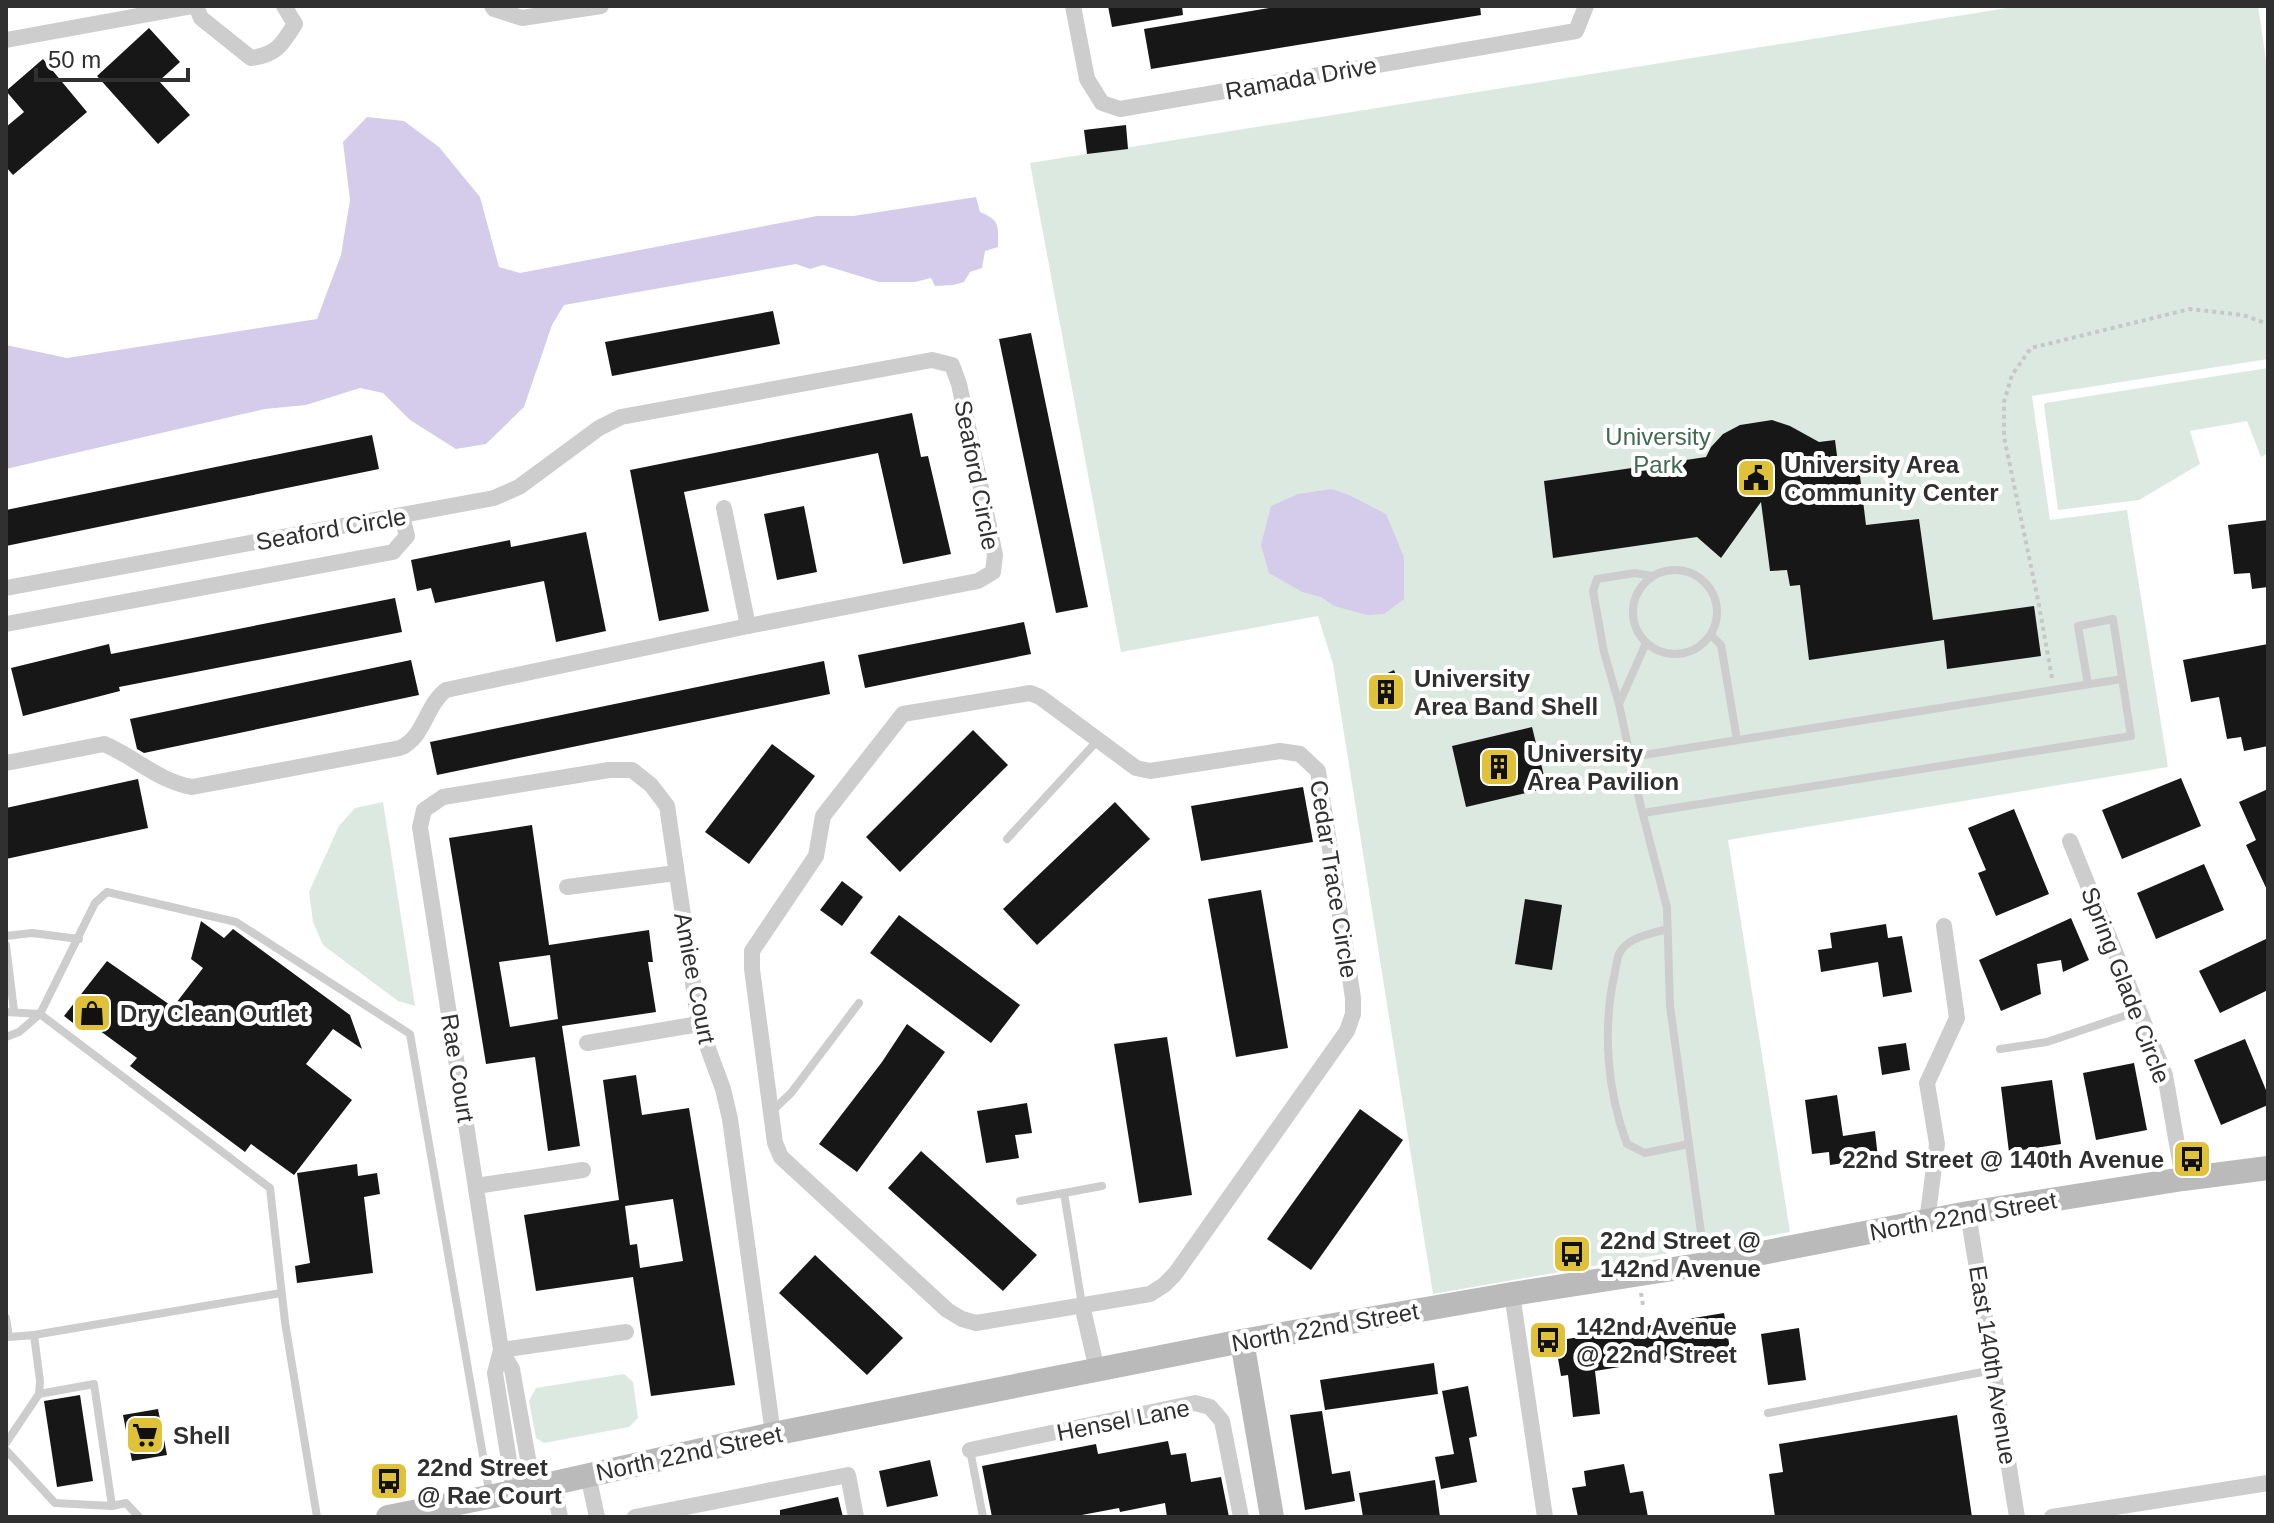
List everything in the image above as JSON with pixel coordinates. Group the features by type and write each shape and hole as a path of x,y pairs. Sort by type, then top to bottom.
{"street":[{"path":"6,40 194,6 201,18 251,58 266,56 283,44 295,24 284,6"},
{"path":"489,7 522,18 601,6"},
{"name":"Ramada Drive","path":"1073,6 1087,79 1102,103 1120,109 1576,31 1586,6"},
{"name":"Seaford Circle","path":"6,588 494,498 507,494 599,428 621,417 932,360 952,365 959,384 995,555 993,572 978,581 446,690 438,696 411,743 400,748 192,787 160,778 104,744 6,763"},
{"path":"724,508 748,626"},
{"path":"6,624 393,552 407,536 402,516"},
{"name":"Cedar Trace Circle","path":"1030,693 1098,740 1136,768 1150,771 1280,751 1300,754 1318,771 1353,1014 1347,1031 1175,1274 1164,1285 1150,1294 976,1323 947,1310 781,1157 775,1143 752,951 816,856 823,816 903,714 1030,693"},
{"name":"Amiee Court","path":"443,797 609,770 632,770 651,785 667,806 699,1024 723,1089 730,1119 773,1434"},
{"name":"Rae Court","path":"443,797 424,810 420,827 501,1350 495,1373 533,1487 560,1517"},
{"name":"Spring Glade Circle","path":"2070,841 2165,1075 2183,1179"},
{"path":"567,887 676,873"},
{"path":"1927,1221 1937,1144 1927,1083 1957,1018 1944,926"},
{"path":"587,1043 699,1024"},
{"name":"North 22nd Street","path":"388,1517 773,1434 1242,1341 1705,1264 1968,1213 2268,1168"},
{"path":"476,1186 583,1170"},
{"name":"East 140th Avenue","path":"1968,1213 2017,1517"},
{"path":"1512,1294 1545,1517"},
{"path":"1082,1305 1097,1370"},
{"path":"501,1350 626,1332"},
{"path":"1242,1341 1272,1517"},
{"name":"Hensel Lane","path":"970,1450 1195,1403 1210,1407 1222,1421 1241,1517"},
{"path":"588,1475 597,1517"},
{"path":"635,1517 848,1475 856,1517"},
{"path":"2052,1517 2268,1483"}],"lane":[{"path":"1680,569 1694,573 1714,593 1718,608 1717,622 1711,635 1703,645 1680,654 1668,654 1646,643 1633,620 1636,595 1643,584 1666,570 1680,569"},
{"path":"1652,576 1635,573 1597,579 1593,591 1604,652 1667,908 1670,1006 1705,1264"},
{"path":"1643,813 2131,736 2113,619 2078,626 2088,684"},
{"path":"1711,635 1721,645 1737,740"},
{"path":"1619,704 1646,643"},
{"path":"1631,757 2122,679"},
{"path":"1007,839 1098,740"},
{"path":"6,1037 19,1032 40,1014 95,903 107,892 236,922 410,1034 490,1496"},
{"path":"1667,929 1635,938 1619,952 1609,998 1608,1054 1617,1117 1627,1144 1645,1153 1689,1144"},
{"path":"6,936 32,933 79,939"},
{"path":"6,949 10,1012 40,1014 270,1188 281,1293 317,1517"},
{"path":"772,1111 791,1093 859,1003"},
{"path":"2000,1049 2047,1042 2139,1011"},
{"path":"1020,1201 1102,1186"},
{"path":"1064,1193 1082,1305"},
{"path":"6,1318 9,1337 34,1335 281,1293"},
{"path":"6,1443 39,1394 34,1335"},
{"path":"1768,1413 1993,1370"},
{"path":"39,1394 94,1384 112,1506"},
{"path":"6,1450 55,1503 112,1506 126,1503 139,1517"},
{"path":"970,1450 983,1517"}],"path":[{"path":"2054,690 2004,437 2004,402 2012,375 2031,348 2190,309 2243,315 2268,324"}],"green space":[{"name":"University Park","path":"2020,6 2258,6 2268,74 2268,359 2032,396 2050,520 2127,510 2168,767 1728,840 1790,1232 1433,1294 1333,664 1318,616 1121,652 1030,163"},
{"path":"2268,368 2268,453 2261,457 2247,421 2190,431 2200,464 2139,500 2058,510 2045,403"},
{"path":"383,802 415,1006 398,1001 323,945 313,922 309,892 339,826 355,808"},
{"path":"624,1374 633,1382 638,1418 629,1427 544,1443 536,1438 529,1401 536,1388"}],"shaded area":[{"path":"367,117 404,121 439,147 480,197 499,267 520,273 817,216 853,216 976,197 980,212 992,218 997,225 998,247 985,251 982,268 970,272 964,282 953,285 935,286 931,278 915,282 879,282 823,265 810,269 796,264 564,305 552,325 524,407 486,444 456,449 410,420 383,393 360,388 306,405 265,409 6,469 6,345 67,358 317,319 341,255 350,200 343,142"},
{"path":"1332,489 1386,514 1404,557 1404,599 1384,614 1367,615 1334,606 1269,573 1261,545 1271,506 1298,494"}],"building":[{"path":"1108,6 1182,6 1183,15 1112,27"},
{"path":"1281,6 1480,6 1481,15 1151,69 1144,29"},
{"path":"149,28 180,62 159,81 190,115 158,144 97,76"},
{"path":"43,59 87,112 13,175 6,167 6,127 24,112 6,91"},
{"path":"1126,125 1128,149 1087,154 1084,130"},
{"path":"773,311 780,344 612,376 605,342"},
{"path":"1031,333 1088,607 1056,613 999,339"},
{"path":"912,413 921,457 928,456 951,554 903,564 878,453 684,492 709,611 659,621 630,470"},
{"path":"1772,420 1819,442 1835,440 1839,471 1859,468 1866,525 1919,519 1933,620 2034,606 2041,656 1947,669 1944,640 1809,660 1800,585 1790,586 1787,570 1770,571 1761,502 1721,558 1697,537 1553,558 1544,481 1706,457 1723,434 1740,425"},
{"path":"372,435 379,469 6,546 6,510"},
{"path":"804,506 817,572 777,580 764,514"},
{"path":"2268,520 2268,587 2252,589 2250,573 2234,574 2228,525"},
{"path":"586,532 606,631 556,642 544,581 435,603 431,588 417,591 411,560 510,540 511,547"},
{"path":"395,598 402,632 119,687 120,691 23,716 11,668 109,644 111,654"},
{"path":"1024,622 1031,654 865,688 858,655"},
{"path":"2268,644 2268,746 2244,751 2241,737 2227,739 2219,697 2191,702 2183,660"},
{"path":"411,660 419,695 144,753 137,749 130,719"},
{"path":"824,661 830,694 437,775 430,742"},
{"name":"University Area Band Shell","path":"1394,670 1400,685 1398,701 1374,699 1371,681"},
{"name":"University Area Pavilion","path":"1532,727 1547,788 1466,807 1452,746"},
{"path":"973,730 1008,765 900,872 866,837"},
{"path":"772,744 815,776 749,864 705,832"},
{"path":"2181,778 2201,826 2122,859 2102,810"},
{"path":"138,779 148,828 6,859 6,808"},
{"path":"1303,787 1313,842 1201,861 1191,806"},
{"path":"2268,789 2268,892 2246,845 2256,840 2239,802"},
{"path":"1115,802 1150,839 1037,945 1003,909"},
{"path":"2014,809 2049,894 1996,916 1978,873 1986,870 1968,828"},
{"path":"532,825 549,945 649,930 653,962 648,962 656,1012 562,1026 580,1146 548,1151 535,1057 486,1064 449,838","holes":["550,955 558,1019 510,1027 499,962"]},
{"path":"2204,864 2224,910 2156,939 2137,893"},
{"path":"842,881 863,897 842,926 820,910"},
{"path":"1261,890 1288,1048 1236,1057 1208,899"},
{"path":"1525,899 1562,905 1552,970 1515,964"},
{"path":"899,915 1020,1005 991,1043 870,953"},
{"path":"2071,918 2089,960 2063,972 2061,960 2037,964 2041,994 2001,1011 1979,960"},
{"path":"201,921 224,938 233,929 350,1015 362,1049 333,1029 306,1064 352,1100 294,1175 251,1144 245,1152 130,1066 137,1058 88,1022 82,1030 64,1016 107,961 173,1007 203,968 191,959"},
{"path":"1886,924 1888,938 1902,936 1912,992 1883,997 1878,962 1821,972 1818,950 1832,948 1830,933"},
{"path":"2268,938 2268,990 2220,1013 2199,971"},
{"path":"907,1024 945,1052 857,1172 819,1144"},
{"path":"1167,1037 1192,1195 1139,1203 1114,1044"},
{"path":"2245,1039 2268,1095 2268,1105 2221,1125 2194,1060"},
{"path":"1906,1043 1910,1070 1882,1075 1878,1047"},
{"path":"2134,1063 2147,1130 2096,1140 2083,1073"},
{"path":"636,1075 642,1115 689,1108 735,1385 651,1396 633,1277 536,1291 524,1215 619,1200 603,1080","holes":["673,1199 683,1261 640,1268 637,1244 630,1245 625,1206"]},
{"path":"2052,1080 2061,1144 2009,1152 2001,1087"},
{"path":"1837,1095 1843,1136 1875,1131 1878,1158 1830,1165 1829,1152 1812,1154 1805,1100"},
{"path":"1027,1103 1032,1133 1015,1135 1019,1158 986,1163 977,1111"},
{"path":"1360,1109 1403,1140 1311,1270 1267,1239"},
{"path":"921,1151 1037,1255 1003,1291 888,1188"},
{"path":"357,1164 358,1176 377,1173 380,1194 364,1197 373,1273 297,1283 295,1266 310,1263 297,1173"},
{"path":"815,1255 903,1338 867,1375 779,1293"},
{"path":"1724,1313 1730,1349 1595,1371 1600,1414 1573,1417 1568,1375 1561,1376 1555,1341"},
{"path":"1799,1328 1806,1380 1768,1385 1761,1334"},
{"path":"1434,1363 1438,1394 1325,1410 1320,1380"},
{"path":"1468,1386 1477,1436 1469,1438 1477,1482 1441,1489 1435,1457 1454,1454 1442,1391"},
{"path":"80,1395 93,1481 57,1487 44,1401"},
{"name":"Shell","path":"158,1409 167,1455 132,1461 123,1415"},
{"path":"1322,1411 1332,1474 1350,1471 1355,1501 1305,1510 1290,1415"},
{"path":"1957,1415 1972,1517 1775,1517 1769,1474 1783,1472 1779,1444"},
{"path":"1168,1441 1171,1455 1186,1453 1191,1482 1221,1477 1229,1517 1167,1517 1165,1503 1071,1517 992,1517 982,1466 1096,1444 1098,1454"},
{"path":"930,1460 938,1496 887,1507 879,1471"},
{"path":"1624,1464 1630,1493 1643,1491 1648,1517 1578,1517 1572,1488 1586,1486 1584,1471"},
{"path":"1435,1480 1440,1517 1363,1517 1359,1493"},
{"path":"838,1497 843,1517 780,1517 780,1510"}],"place":[{"name":"University Area Community Center","path":"1756,478"},
{"name":"University Area Band Shell","path":"1386,692"},
{"name":"University Area Pavilion","path":"1499,767"},
{"name":"Dry Clean Outlet","path":"92,1013"},
{"name":"22nd Street @ 140th Avenue","path":"2192,1159"},
{"name":"22nd Street @ 142nd Avenue","path":"1572,1254"},
{"name":"142nd Avenue @ 22nd Street","path":"1548,1340"},
{"name":"Shell","path":"145,1435"},
{"name":"22nd Street @ Rae Court","path":"389,1481"}]}
